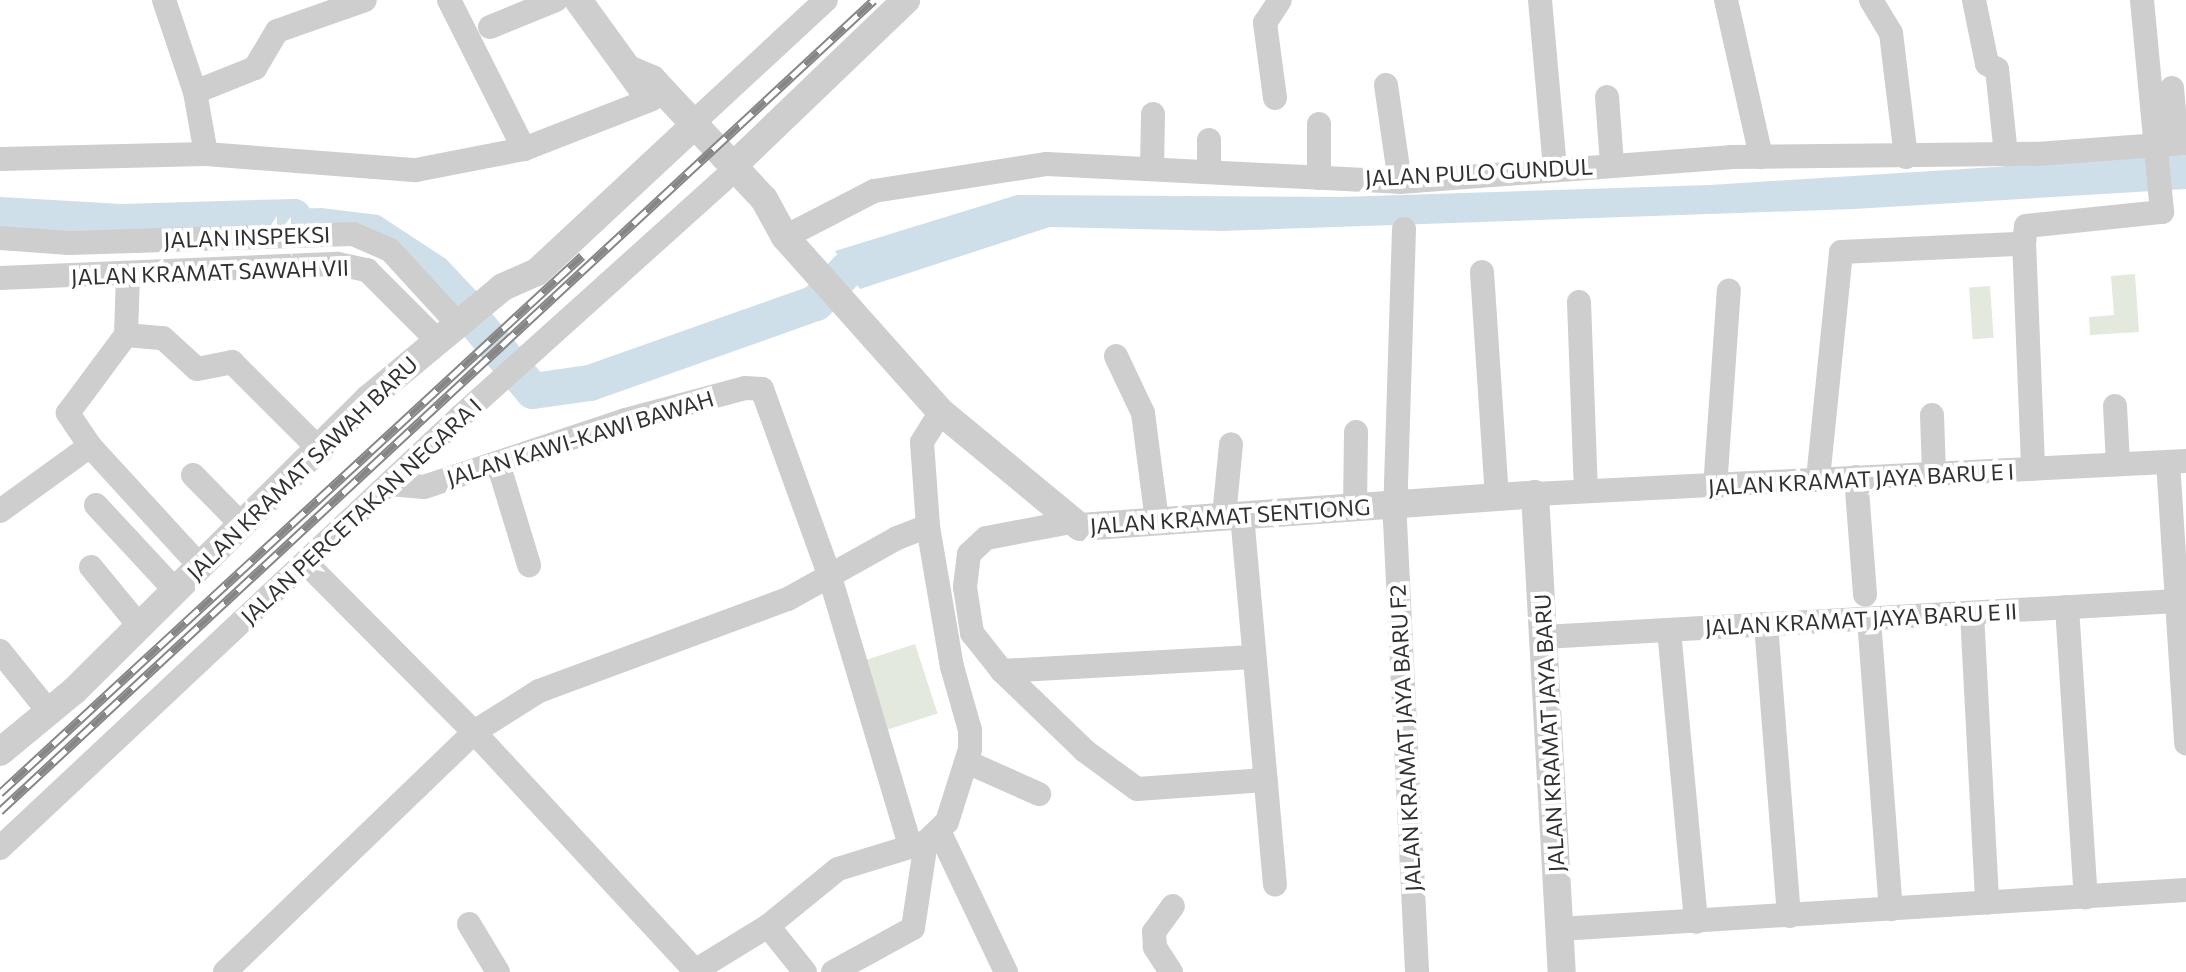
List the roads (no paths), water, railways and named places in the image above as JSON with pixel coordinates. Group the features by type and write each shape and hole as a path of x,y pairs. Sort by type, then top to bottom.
{"street":[{"path":"164,0 195,92 206,154"},
{"path":"195,92 255,68 277,31 365,0"},
{"path":"449,0 524,149"},
{"path":"490,27 556,0"},
{"name":"JALAN KRAMAT SENTIONG","path":"578,0 652,99 689,128"},
{"path":"689,128 826,0"},
{"path":"729,172 906,0"},
{"path":"1275,98 1265,23 1280,0"},
{"path":"1540,0 1555,169"},
{"path":"1726,0 1761,157"},
{"path":"1974,0 1987,64 1997,69 2006,155"},
{"path":"2142,0 2169,145"},
{"path":"1865,2 1880,50 1897,158"},
{"name":"JALAN KRAMAT SENTIONG","path":"633,71 652,79 689,128 729,172 764,199 776,226 941,412 1071,522 1090,529 1233,515 1535,494"},
{"path":"1386,85 1400,182"},
{"path":"2033,469 2024,241 2026,226 2162,206 2172,88"},
{"path":"1607,97 1612,164"},
{"path":"0,159 206,154 416,170 524,149 652,99"},
{"path":"1152,167 1153,114"},
{"path":"1319,124 1319,178"},
{"name":"JALAN KRAMAT SAWAH BARU","path":"0,752 49,712 137,623 176,591 321,451 368,399 461,321 537,272 689,128"},
{"path":"1209,140 1209,172"},
{"name":"JALAN PULO GUNDUL","path":"776,226 874,191 1047,164 1400,182 1612,164 1761,157 2006,155 2169,145"},
{"name":"JALAN PERCETAKAN NEGARA I","path":"0,848 389,484 729,172"},
{"name":"JALAN KRAMAT JAYA BARU F2","path":"1404,229 1396,503 1401,700 1417,972"},
{"name":"JALAN INSPEKSI","path":"0,238 69,243 353,234 390,250 461,321"},
{"path":"1818,479 1841,252 2024,241"},
{"name":"JALAN KRAMAT SAWAH VII","path":"0,278 338,264 362,268 461,321"},
{"path":"1482,272 1497,496"},
{"path":"128,274 126,335 69,409 68,418 201,567"},
{"path":"1715,488 1729,290"},
{"path":"1579,302 1586,490"},
{"path":"126,335 163,338 197,369 232,362 321,451"},
{"path":"1116,356 1143,413 1157,521"},
{"name":"JALAN KAWI-KAWI BAWAH","path":"389,484 424,487 625,420 756,386 766,394 925,840 1006,972"},
{"path":"2115,406 2118,464"},
{"path":"833,972 862,952 900,940 913,928 925,840 967,762 968,713 952,667 928,526 922,442 941,412"},
{"path":"1932,415 1934,473"},
{"path":"1355,506 1356,432"},
{"path":"1231,444 1233,515 1253,657 1275,885"},
{"path":"0,511 90,446"},
{"path":"2177,461 2177,601 2186,743"},
{"name":"JALAN KRAMAT JAYA BARU E I","path":"1535,494 1715,488 1818,479 2177,461"},
{"path":"498,463 529,565"},
{"path":"193,475 242,525"},
{"path":"1856,477 1891,909"},
{"name":"JALAN KRAMAT JAYA BARU","path":"1535,494 1562,972"},
{"path":"96,505 176,591"},
{"path":"1071,522 994,536 979,541 969,554 965,587 972,633 984,654 1014,671 1085,751 1137,789 1266,780"},
{"path":"225,972 474,732 539,691 788,599 928,526"},
{"path":"306,563 474,732 694,972 768,926 838,869 925,840"},
{"path":"91,567 137,623"},
{"name":"JALAN KRAMAT JAYA BARU E II","path":"1544,637 1766,624 1867,607 1972,613 2177,601"},
{"path":"2067,607 2086,897"},
{"path":"1972,613 1987,903"},
{"path":"1766,624 1789,916"},
{"path":"1669,630 1696,922"},
{"path":"0,651 49,712"},
{"path":"1014,671 1253,657"},
{"path":"967,762 1039,794"},
{"path":"1560,929 2186,890"},
{"path":"1171,972 1155,947 1154,932 1173,906"},
{"path":"469,924 498,972"},
{"path":"768,926 805,972"}],"waterway":[{"path":"0,215 121,222 294,217"},
{"path":"449,290 533,391 590,383 816,303 847,270 891,256"}],"railway":[{"path":"0,811 874,0"},
{"path":"0,793 582,256"}]}
